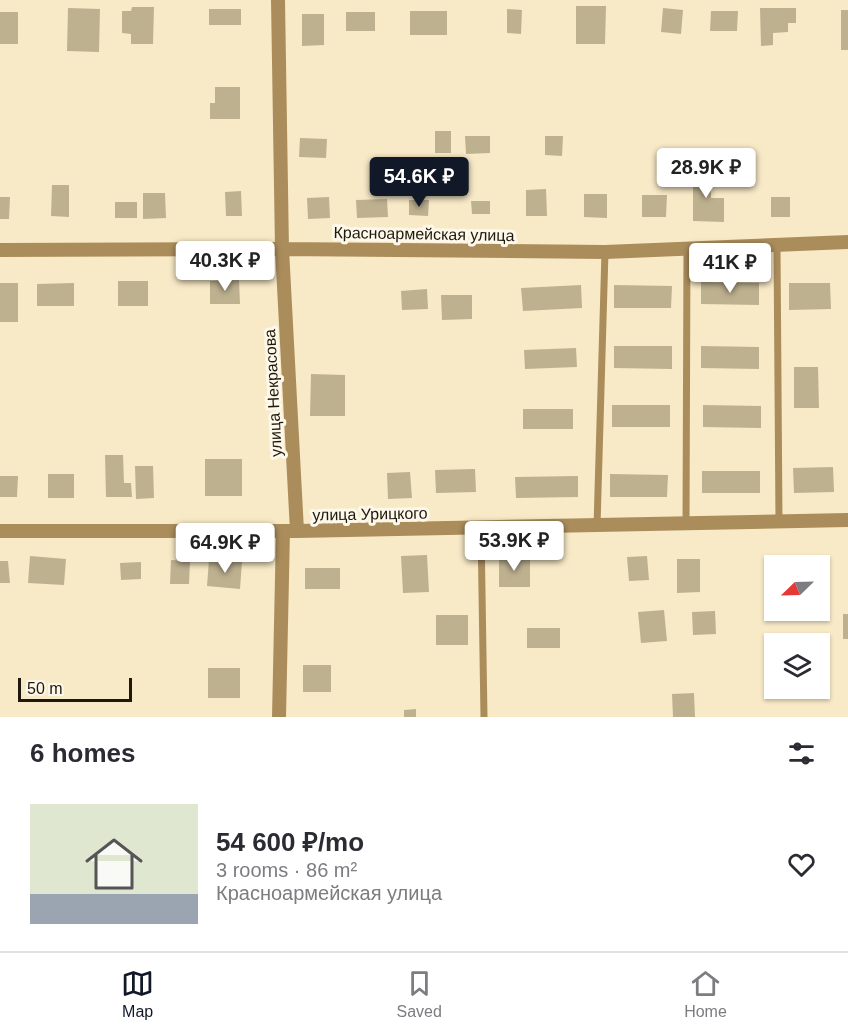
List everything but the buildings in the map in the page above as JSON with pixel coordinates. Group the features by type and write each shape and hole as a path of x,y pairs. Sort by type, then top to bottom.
{"street":[{"name":"улица Некрасова","path":"278,0 282,249 297,531"},
{"name":"Красноармейская улица","path":"0,250 282,249 605,252 848,242"},
{"name":"улица Урицкого","path":"0,531 481,529 848,520"},
{"path":"279,717 283,531"}],"lane":[{"path":"777,246 779,522"},
{"path":"686,524 687,249"},
{"path":"597,526 605,252"},
{"path":"481,529 484,717"}]}
